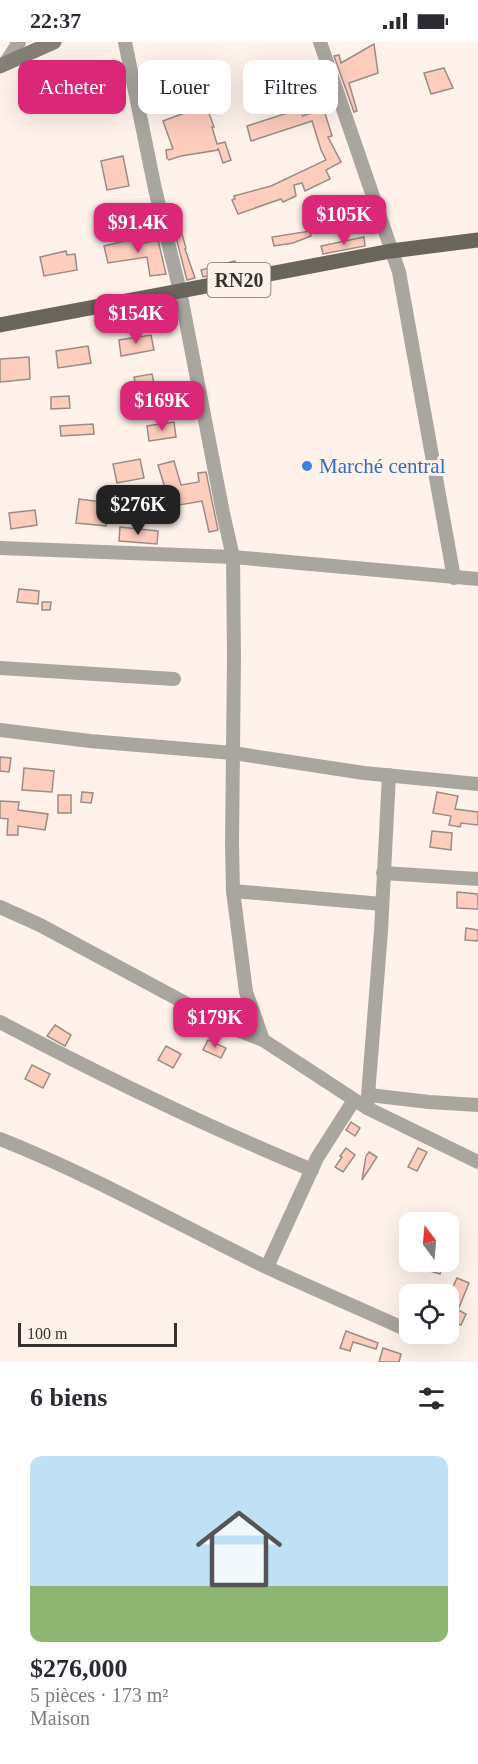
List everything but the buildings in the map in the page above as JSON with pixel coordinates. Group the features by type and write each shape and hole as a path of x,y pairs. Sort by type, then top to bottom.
{"main road":[{"name":"RN20","path":"0,324 391,250 478,240"}],"street":[{"path":"2,65 19,42"},
{"path":"2,65 54,42"},
{"path":"125,42 154,189 180,291 233,557 231,844 233,891 246,992 262,1040"},
{"path":"320,42 399,272 454,578"},
{"path":"0,548 233,557 478,579"},
{"path":"0,668 174,679"},
{"path":"0,730 90,741 233,753 388,775 478,784"},
{"path":"368,1102 382,904 388,775"},
{"path":"383,873 478,879"},
{"path":"233,891 382,904"},
{"path":"0,907 40,925 220,1022 262,1040 354,1100 478,1105"},
{"path":"0,1022 245,1143 312,1170"},
{"path":"267,1267 317,1158 354,1100"},
{"path":"368,1102 478,1161"},
{"path":"0,1139 121,1194 267,1267 399,1326"}],"place":[{"name":"Marché central","path":"307,466"}]}
